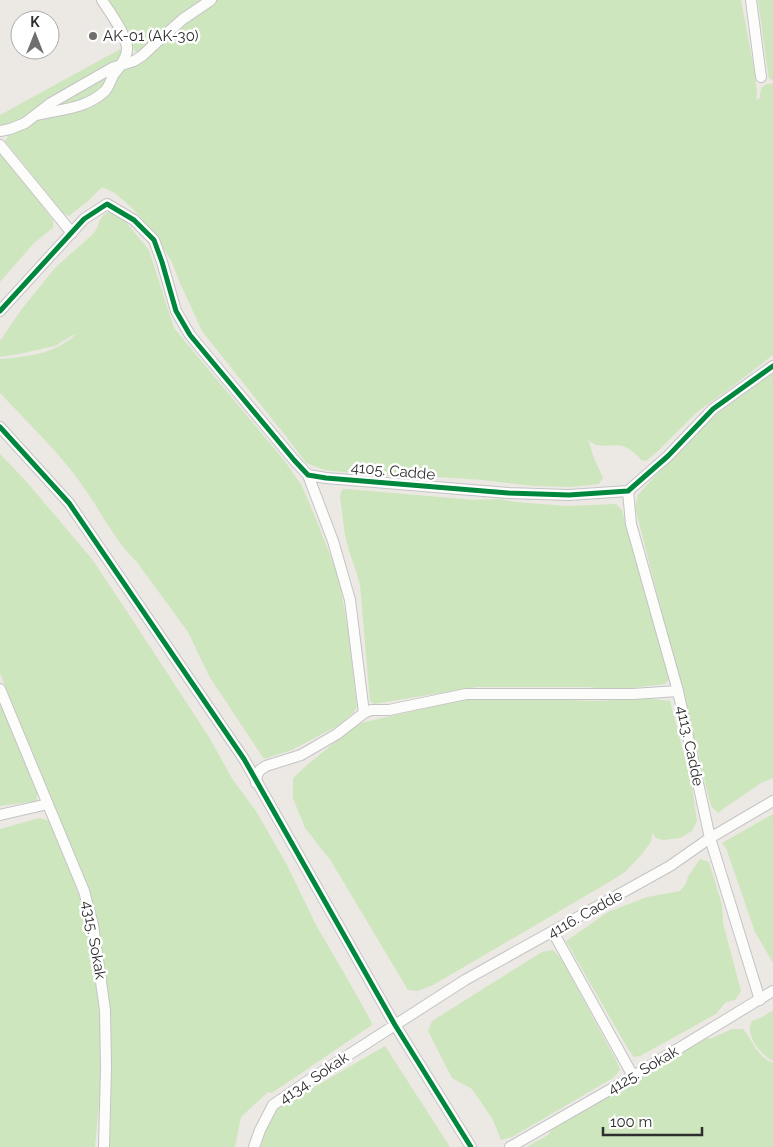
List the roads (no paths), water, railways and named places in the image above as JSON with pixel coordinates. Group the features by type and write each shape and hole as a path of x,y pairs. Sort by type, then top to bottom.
{"street":[{"path":"34,116 79,107 95,98 106,90 121,66 126,57 127,48 122,34 102,0"},
{"path":"0,131 25,123 42,108 112,68 134,62 183,19 211,0"},
{"path":"751,0 761,77"},
{"path":"0,145 72,233"},
{"path":"0,311 84,219 107,204 134,220 154,240 176,310 190,335 308,475 333,541 350,600 364,713"},
{"path":"628,491 668,456 713,409 773,366"},
{"path":"0,427 69,503 244,759 394,1025 470,1147"},
{"name":"4105. Cadde","path":"308,475 508,493 569,495 628,491"},
{"name":"4113. Cadde","path":"628,491 631,524 678,691 710,838 760,1000"},
{"name":"4315. Sokak","path":"0,689 84,891 94,925 105,1010 104,1147"},
{"path":"256,783 257,775 266,766 301,755 337,734 364,713 371,710 389,710 466,694 634,694 678,691"},
{"name":"4116. Cadde","path":"394,1025 465,980 670,866 710,838 773,801"},
{"path":"0,815 48,804"},
{"path":"552,932 633,1076"},
{"name":"4125. Sokak","path":"510,1147 633,1076 773,991"},
{"name":"4134. Sokak","path":"254,1147 260,1130 273,1105 394,1025"}],"place":[{"name":"AK-01 (AK-30)","path":"93,36"}]}
